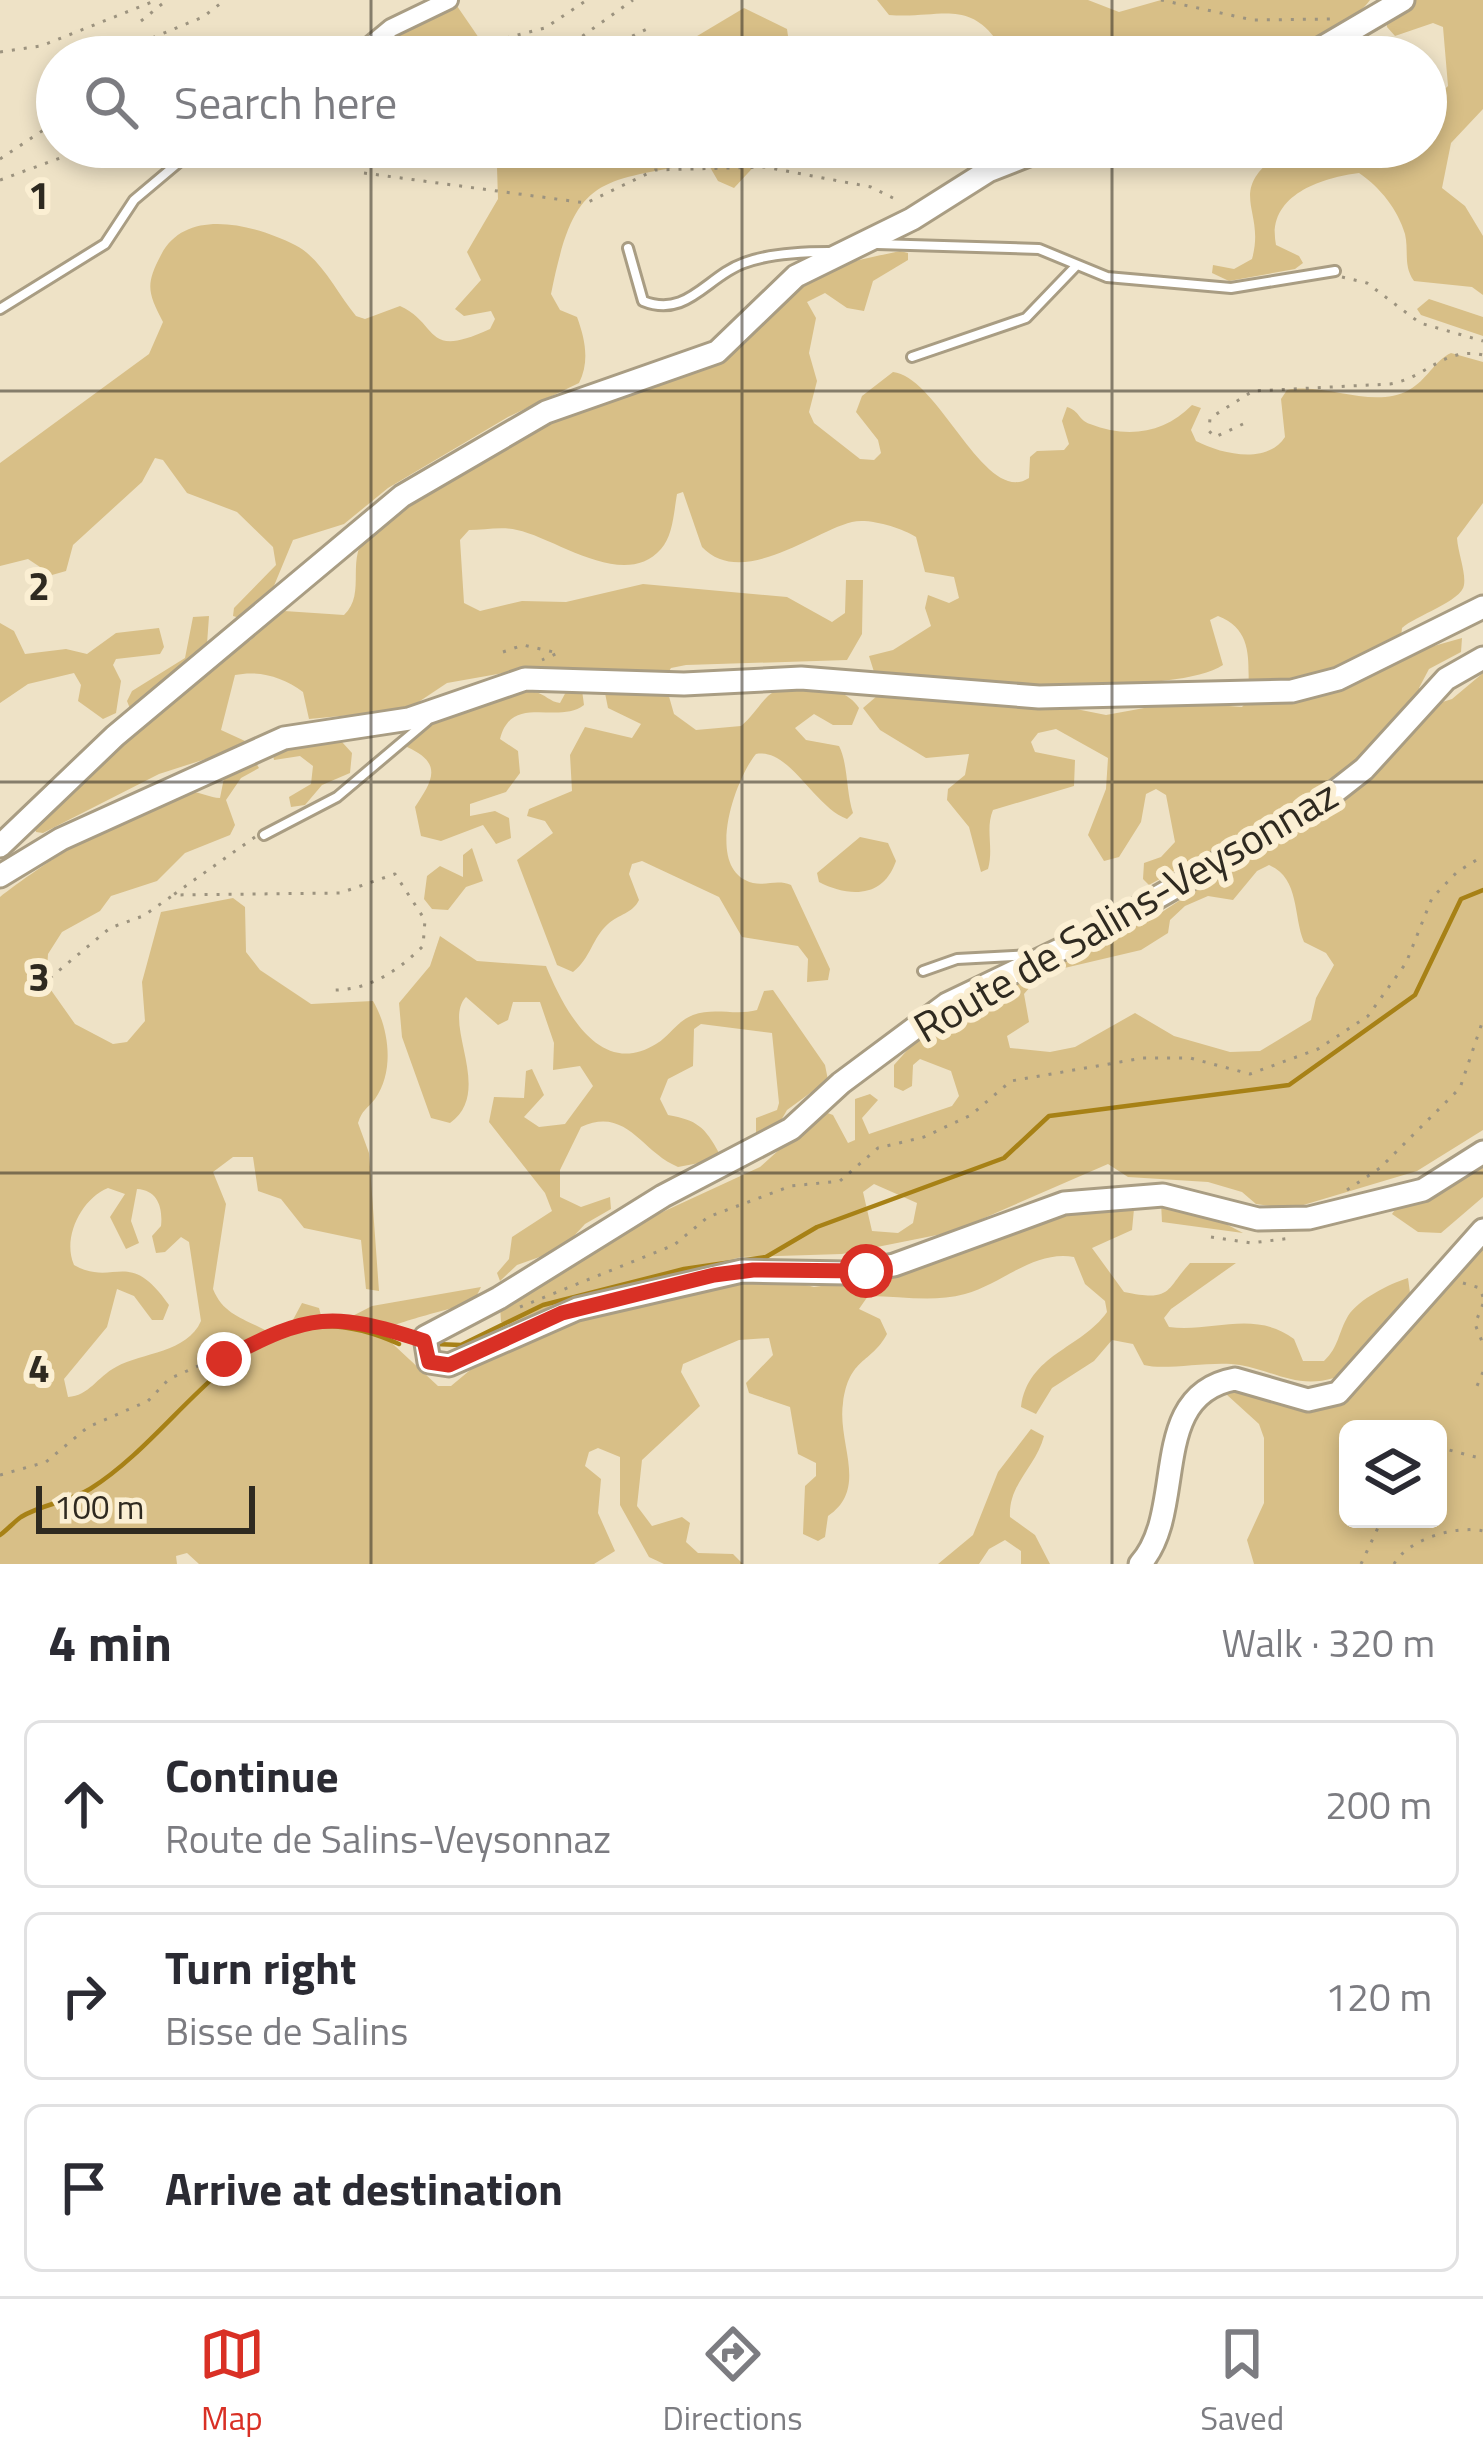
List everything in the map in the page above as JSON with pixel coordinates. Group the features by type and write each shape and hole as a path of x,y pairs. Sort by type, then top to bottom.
{"street":[{"path":"381,36 449,0"},
{"path":"1345,36 1403,0"},
{"path":"0,846 115,736 342,541 402,496 546,412 716,352 789,281 912,219 996,168"},
{"path":"0,876 61,839 284,738 398,722 525,679 684,684 801,677 1039,697 1292,691 1338,680 1483,608"},
{"name":"Route de Salins-Veysonnaz","path":"424,1341 434,1328 488,1304 663,1196 791,1130 928,1017 1097,932 1318,805 1364,769 1447,680 1483,658"},
{"path":"424,1341 429,1362 449,1365 578,1309 742,1270 847,1274 895,1265 1026,1214 1096,1197 1174,1196 1268,1220 1328,1214 1423,1190 1483,1152"},
{"path":"1140,1564 1157,1540 1175,1439 1194,1400 1235,1379 1308,1400 1338,1393 1483,1230"}],"lane":[{"path":"0,309 105,244 134,200 172,168"},
{"path":"863,244 1039,249 1107,277 1231,288 1335,271"},
{"path":"628,248 643,301 661,308 694,298 744,262 805,251 841,254"},
{"path":"912,357 1026,318 1076,266"},
{"path":"263,835 337,797 434,710"},
{"path":"923,971 957,959 1039,959"}],"path":[{"path":"66,36 157,0"},
{"path":"141,21 166,0"},
{"path":"157,36 203,17 225,0"},
{"path":"514,36 545,28 587,0"},
{"path":"583,36 633,0"},
{"path":"1161,0 1253,20 1325,17 1353,32"},
{"path":"633,36 653,26"},
{"path":"0,52 36,47"},
{"path":"0,159 36,135"},
{"path":"0,180 36,167"},
{"path":"364,172 586,202 655,170 728,168"},
{"path":"770,168 871,187 900,200 912,219"},
{"path":"1316,274 1367,283 1420,323 1483,341"},
{"path":"1243,424 1215,436 1209,430 1210,418 1253,391 1390,384 1405,381 1456,351 1483,355"},
{"path":"503,652 523,645 558,652 539,662 525,679"},
{"path":"50,978 110,928 143,916 226,854 263,835"},
{"path":"504,1314 674,1245 707,1217 790,1186 840,1181 878,1148 924,1137 971,1115 1012,1081 1143,1058 1190,1058 1250,1074 1318,1049 1367,1016 1406,963 1417,923 1432,898 1457,872 1483,856"},
{"path":"173,895 340,893 395,874 425,920 423,946 379,980 348,991 327,990"},
{"path":"1328,1214 1335,1197 1380,1168 1460,1088 1483,1020"},
{"path":"1438,1284 1471,1283 1483,1300 1475,1324 1483,1344"},
{"path":"0,1475 46,1462 88,1427 148,1401 170,1379 303,1323 362,1320 424,1341"},
{"path":"1483,1372 1478,1386 1483,1390"},
{"path":"1447,1449 1483,1459"},
{"path":"1361,1564 1378,1528"},
{"path":"1394,1564 1402,1552 1450,1531 1483,1531"}],"shaded area":[{"path":"877,0 1088,0 1119,12 1161,0 1370,0 1348,21 1321,36 993,36 960,15 889,15"},
{"path":"1413,0 1483,0 1483,109 1451,143 1447,163 1447,36 1443,27 1433,23 1395,36 1387,27 1387,18"},
{"path":"457,6 478,36 392,36"},
{"path":"744,8 787,29 788,36 697,36"},
{"path":"497,168 674,168 597,190 570,226 551,294 560,310 577,317 580,325 585,358 579,383 508,417 388,488 344,524 293,540 271,593 243,619 233,616 234,608 276,565 273,547 237,512 187,493 163,460 155,458 142,482 73,545 66,571 52,575 28,559 0,566 0,463 149,354 163,322 152,296 152,274 172,240 204,225 261,231 304,251 356,316 365,319 400,306 435,336 453,341 490,329 495,319 491,311 464,316 455,309 481,280 467,252 498,199"},
{"path":"710,168 753,168 734,188 718,181"},
{"path":"1263,168 1446,168 1442,188 1465,206 1483,236 1483,295 1472,287 1414,281 1398,216 1359,173 1328,179 1299,192 1279,214 1276,245 1299,256 1303,263 1295,269 1229,281 1212,273 1213,265 1234,269 1252,259 1255,241 1250,200 1256,176"},
{"path":"908,253 908,260 873,281 864,311 847,308 825,293 807,302 816,318 809,353 817,381 809,412 814,423 860,459 874,460 881,453 878,440 856,412 862,396 893,372 910,379 979,459 1012,482 1029,478 1030,457 1037,451 1064,450 1069,444 1062,421 1067,407 1090,424 1132,432 1170,422 1192,405 1201,408 1191,430 1196,441 1230,453 1256,454 1277,446 1285,437 1281,399 1287,390 1395,395 1415,386 1451,353 1483,362 1483,503 1457,538 1464,585 1455,597 1402,628 1401,637 1416,651 1462,638 1461,652 1429,669 1419,688 1433,705 1452,699 1483,673 1483,1130 1417,1171 1290,1209 1256,1204 1242,1192 1208,1182 1128,1177 1108,1164 952,1232 842,1254 741,1257 556,1305 513,1325 501,1322 500,1306 656,1215 760,1167 822,1111 833,1115 848,1143 855,1140 855,1099 870,1094 878,1100 862,1118 869,1134 952,1106 959,1096 951,1071 920,1059 913,1065 912,1086 903,1091 894,1087 894,1065 927,1028 1034,968 1036,980 1024,994 1029,1022 1007,1036 1010,1048 1050,1052 1075,1047 1135,1013 1174,1036 1230,1052 1260,1051 1311,1020 1316,998 1334,965 1326,953 1304,942 1291,888 1269,865 1257,871 1233,900 1208,896 1185,906 1170,920 1168,933 1141,950 1056,970 1052,965 1104,932 1162,912 1220,874 1221,866 1205,854 1149,885 1143,879 1144,863 1161,857 1175,842 1166,795 1156,789 1146,794 1141,822 1119,857 1104,861 1088,835 1106,789 1108,758 1056,729 1038,733 1031,742 1035,752 1075,760 1074,786 993,810 990,861 981,872 969,827 947,800 948,789 965,775 969,754 926,758 880,730 863,708 877,696 897,695 1061,706 1106,715 1177,702 1242,707 1249,699 1247,650 1230,622 1218,616 1210,620 1223,665 1156,682 1055,685 875,675 869,656 893,650 931,626 925,608 928,595 949,603 959,598 954,577 925,572 916,537 885,525 852,522 777,554 737,562 718,558 702,547 683,492 677,494 665,544 646,561 628,565 609,564 517,530 469,530 460,540 464,603 480,611 522,601 566,602 643,584 787,597 832,622 845,613 846,580 863,580 862,634 847,660 686,665 671,668 664,679 674,714 696,730 741,726 768,696 790,686 830,689 859,708 852,725 833,725 814,714 795,728 806,740 839,746 853,813 847,819 780,760 756,754 740,783 728,823 729,861 738,875 753,883 791,885 830,969 828,980 807,982 808,959 798,946 742,937 719,897 642,861 632,864 629,874 639,900 636,905 603,930 573,972 557,965 517,860 553,833 545,821 527,816 529,809 572,791 570,755 585,727 632,738 641,724 608,708 604,688 589,672 509,672 447,683 414,705 394,711 309,719 303,692 295,687 262,674 235,675 221,730 245,741 243,747 159,774 43,833 36,832 34,825 131,711 127,701 132,691 185,658 193,617 209,616 207,644 231,653 251,640 266,615 284,611 344,615 354,596 362,542 438,481 543,424 731,351 799,283 826,270","holes":["874,1184 917,1203 913,1223 898,1233 872,1231 863,1192"]},
{"path":"1429,299 1483,317 1483,336 1421,315 1417,309"},
{"path":"0,623 14,631 25,654 66,649 87,654 116,633 159,628 164,647 160,654 116,659 113,665 121,681 116,713 103,719 78,701 81,685 74,673 28,684 0,703"},
{"path":"567,690 582,690 584,705 561,712 525,713 506,725 500,739 518,751 520,773 506,792 470,804 470,816 495,811 509,818 511,838 496,844 483,825 441,841 421,836 415,807 431,774 427,760 407,747 414,737 444,716 484,699 521,691 560,703"},
{"path":"318,741 342,742 352,753 350,773 322,785 305,805 291,807 289,797 311,784 313,766 300,756 274,760 273,755"},
{"path":"255,761 259,768 241,778 226,800 235,825 230,835 185,853 157,881 111,896 100,911 62,932 48,954 46,983 75,1024 113,1044 127,1042 145,1021 142,982 161,912 233,898 245,907 246,952 260,970 311,1004 373,1001 386,1036 387,1063 381,1088 358,1123 369,1153 379,1291 366,1289 361,1240 304,1228 281,1199 258,1191 253,1157 233,1157 213,1172 226,1204 213,1289 224,1307 274,1336 287,1331 302,1303 319,1308 323,1323 331,1327 372,1306 481,1287 474,1301 381,1333 438,1386 451,1386 475,1366 569,1322 761,1274 814,1287 835,1284 906,1267 1027,1223 1048,1223 1058,1209 1125,1203 1134,1209 1132,1230 1092,1248 1124,1292 1160,1294 1190,1263 1236,1263 1171,1309 1164,1318 1169,1327 1264,1325 1294,1339 1303,1361 1324,1361 1359,1304 1408,1278 1410,1293 1334,1378 1297,1380 1229,1364 1144,1365 1133,1344 1112,1340 1094,1361 1052,1388 1036,1414 1021,1407 1034,1375 1107,1312 1105,1301 1085,1284 1074,1257 1045,1258 953,1297 868,1296 859,1309 880,1319 887,1334 855,1369 846,1388 842,1418 849,1464 847,1492 828,1516 825,1537 818,1541 803,1534 805,1486 816,1476 816,1463 798,1454 790,1407 749,1393 746,1383 773,1355 769,1338 739,1340 683,1364 681,1372 700,1406 642,1460 637,1506 652,1526 682,1517 690,1523 686,1542 698,1553 733,1554 743,1564 664,1564 649,1557 620,1505 620,1457 598,1448 589,1452 585,1466 601,1479 598,1513 615,1551 594,1564 199,1564 187,1553 176,1556 177,1564 0,1564 0,897 65,852 149,804 192,792 220,798 224,778","holes":["108,1188 125,1194 110,1217 126,1249 139,1243 131,1221 137,1189 154,1196 160,1207 161,1226 152,1236 156,1253 165,1252 181,1237 189,1242 201,1321 186,1340 116,1367 82,1393 68,1397 64,1379 107,1327 117,1289 134,1296 152,1320 163,1320 169,1305 155,1287 132,1272 100,1273 74,1265 70,1243 82,1210"]},
{"path":"860,837 888,843 896,861 883,882 853,892 819,882 817,873"},
{"path":"472,848 483,881 466,887 448,910 432,909 424,899 427,876 440,866 463,877 463,855"},
{"path":"440,936 477,961 546,966 563,1002 587,1035 618,1053 636,1053 656,1044 693,1015 757,1010 764,991 773,990 825,1065 828,1080 787,1110 775,1131 756,1133 756,1118 777,1110 779,1103 772,1033 701,1024 694,1029 693,1066 668,1079 660,1099 668,1115 693,1122 704,1131 719,1153 715,1160 678,1167 622,1126 597,1122 581,1127 560,1170 560,1197 581,1207 610,1197 611,1209 585,1224 562,1249 517,1265 500,1281 497,1273 509,1259 512,1237 552,1211 545,1193 489,1122 494,1097 524,1098 526,1071 532,1069 544,1095 524,1117 539,1127 565,1124 593,1086 580,1066 553,1070 554,1043 540,1002 513,1002 508,1020 498,1025 466,997 459,1023 468,1093 463,1109 450,1123 431,1118 402,1037 399,1003 430,966"},
{"path":"1483,1159 1483,1197 1441,1233 1418,1232 1392,1214 1399,1204"},
{"path":"1161,1203 1209,1215 1243,1233 1162,1222"},
{"path":"1483,1246 1483,1564 1254,1564 1247,1540 1264,1503 1264,1438 1259,1424 1226,1394 1232,1389 1353,1391"},
{"path":"1031,1429 1044,1436 1013,1495 1010,1517 1035,1535 1050,1564 1021,1564 1021,1551 1005,1540 989,1549 979,1564 938,1564 973,1535 998,1472"}],"waterway":[{"path":"435,1344 461,1345 543,1305 684,1269 766,1257 817,1227 1004,1158 1049,1116 1289,1085 1415,995 1461,899 1483,890"},
{"path":"0,1535 29,1513 90,1489 127,1461 227,1366 262,1342 302,1328 347,1328 399,1344"}],"route":[{"path":"224,1359 276,1331 332,1319 362,1320 424,1341 429,1362 449,1365 562,1313 714,1275 777,1269 832,1274 866,1271"}]}
